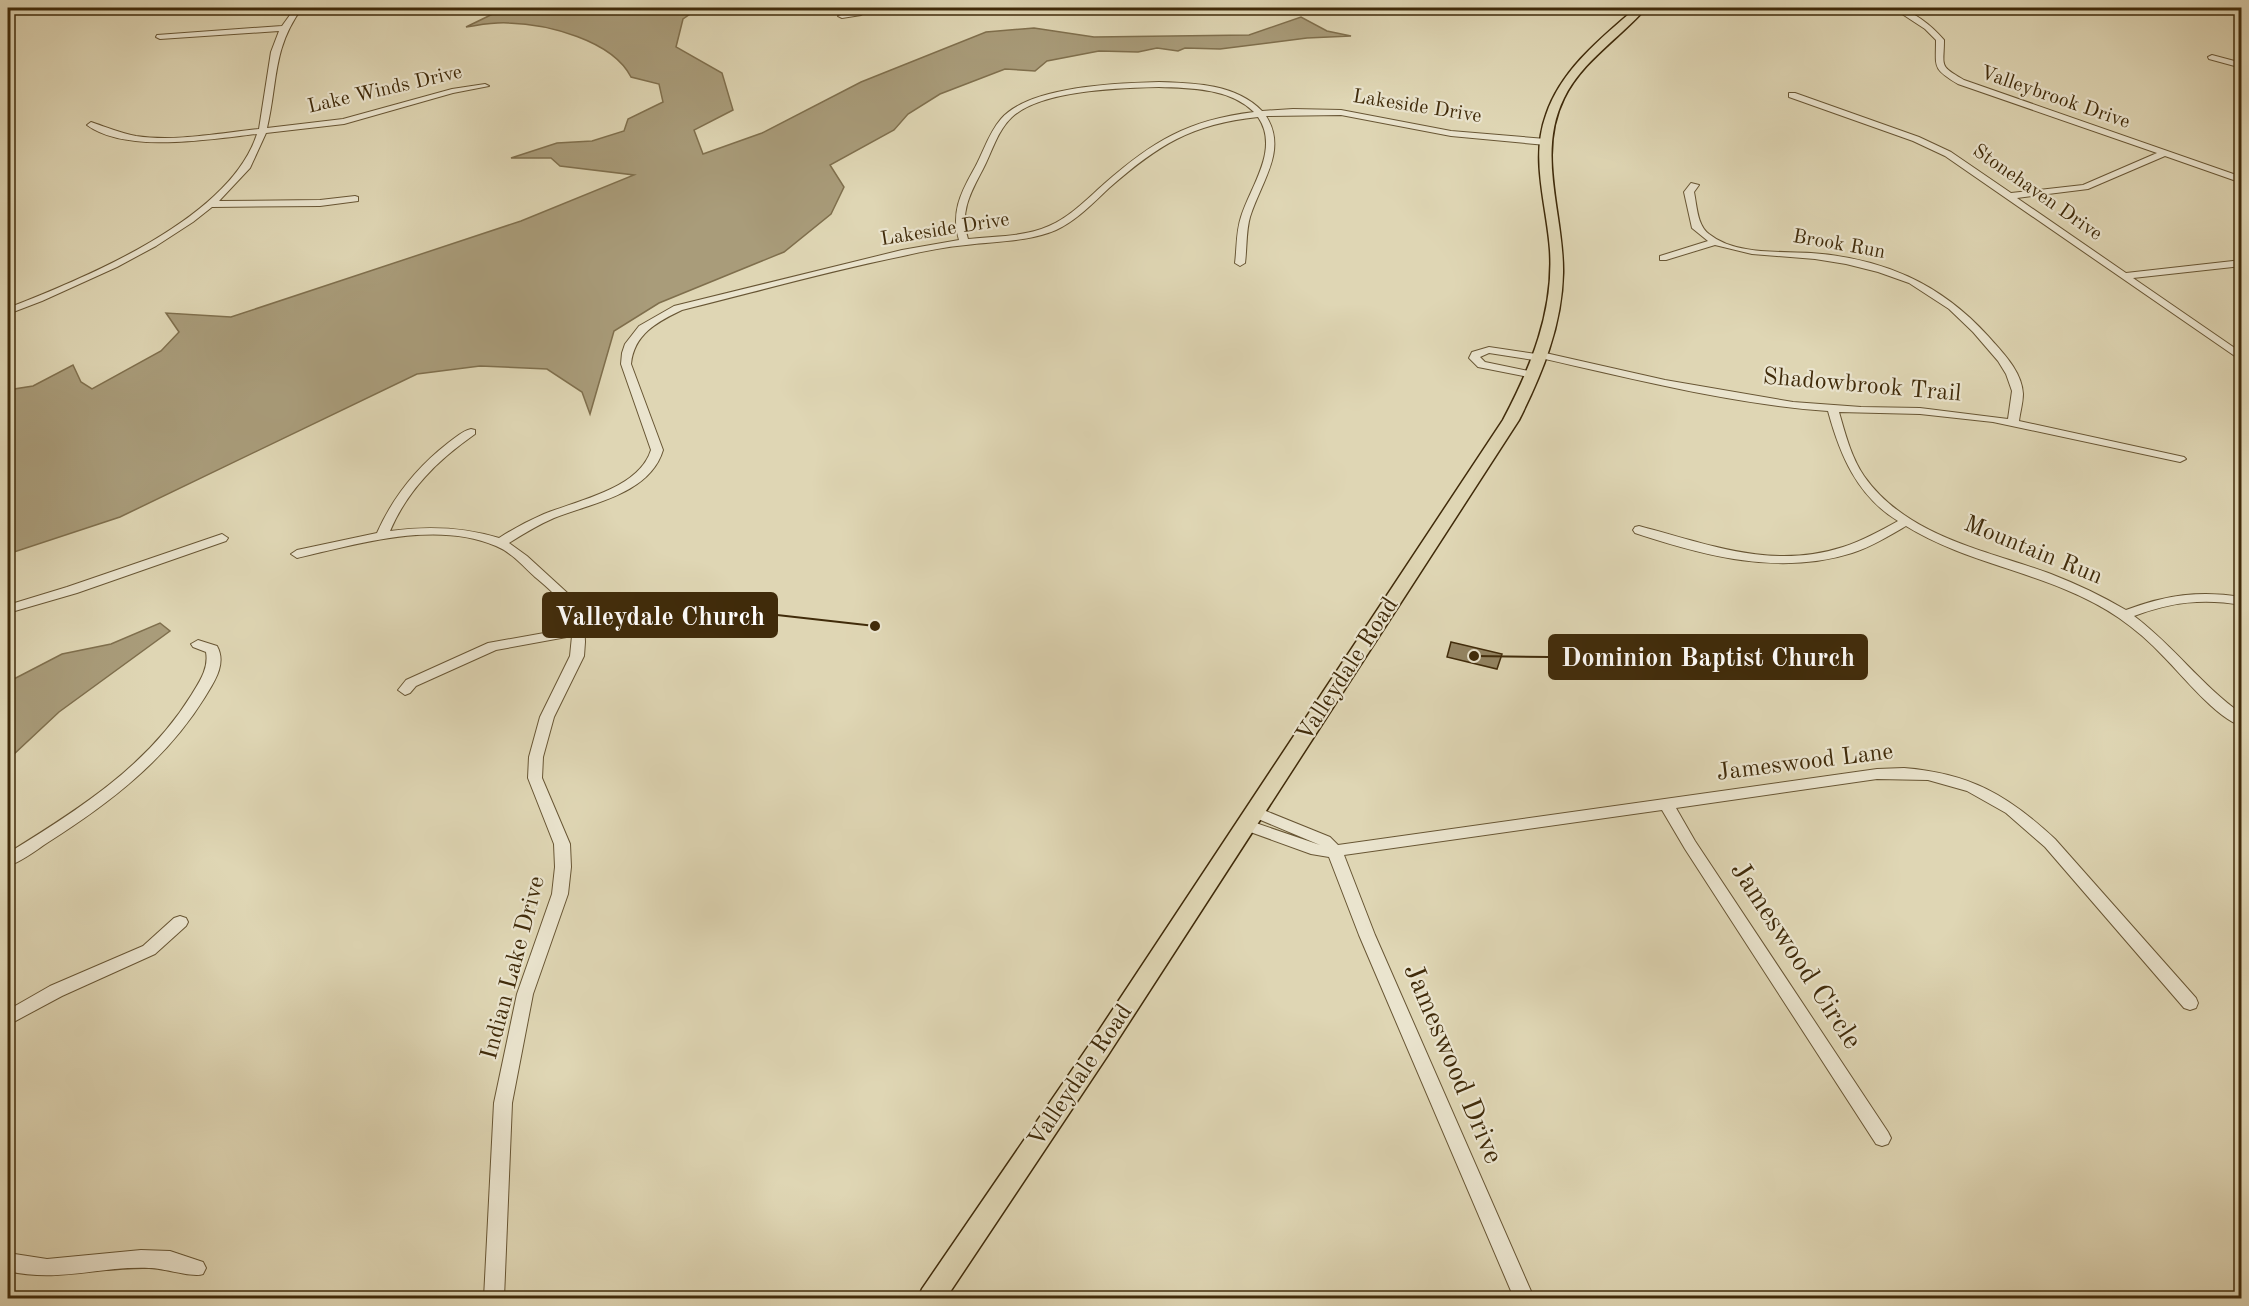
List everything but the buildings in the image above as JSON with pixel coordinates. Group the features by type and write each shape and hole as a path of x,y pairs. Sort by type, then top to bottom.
{"main road":[{"name":"Valleydale Road","path":"931,1299 1081,1078 1511,420 1538,363 1552,312 1556,265 1547,189 1546,142 1551,116 1571,78 1606,39 1641,8"}],"street":[{"path":"8,311 62,290 163,238 211,204 242,172 258,146 277,44 283,28 298,8"},
{"path":"842,16 869,8"},
{"path":"1126,8 1162,8"},
{"name":"Valleybrook Drive","path":"1896,8 1934,32 1940,45 1936,60 1938,65 1961,82 2241,180"},
{"path":"2226,8 2241,11"},
{"path":"160,37 283,28"},
{"path":"2212,57 2241,66"},
{"name":"Lake Winds Drive","path":"91,125 115,134 139,139 178,141 354,119 452,91 485,86"},
{"path":"964,242 959,215 965,193 1004,120 1023,106 1051,96 1087,88 1185,86 1215,89 1235,95 1252,105 1261,115 1269,130 1271,142 1245,219 1240,263"},
{"name":"Stonehaven Drive","path":"1792,95 1935,147 2010,196 2241,358"},
{"name":"Lakeside Drive","path":"500,543 547,516 615,491 636,478 653,463 657,450 626,360 632,341 654,320 678,308 895,255 964,242 1018,237 1053,228 1070,218 1140,160 1176,135 1200,125 1261,115 1305,111 1337,112 1437,132 1546,142"},
{"path":"2010,196 2085,187 2163,154"},
{"path":"1694,185 1689,192 1697,228 1716,242"},
{"path":"211,204 320,203 355,199"},
{"path":"1663,258 1716,242"},
{"name":"Brook Run","path":"1716,242 1734,248 1825,257 1865,265 1904,277 1934,291 1960,311 2006,365 2017,391 2013,423"},
{"path":"2126,276 2241,263"},
{"path":"1490,351 1538,363 1482,365 1474,358 1476,354 1490,351"},
{"name":"Shadowbrook Trail","path":"1538,363 1649,384 1665,383 1793,405 1833,409 1920,411 2013,423 2180,459"},
{"name":"Mountain Run","path":"1833,409 1852,465 1859,477 1872,494 1906,521 1951,542 2069,586 2124,615 2153,637 2211,698 2241,722"},
{"path":"381,537 390,514 409,484 430,463 471,432"},
{"path":"1639,530 1722,554 1786,560 1832,554 1850,549 1906,521"},
{"name":"Indian Lake Drive","path":"297,554 381,537 450,532 468,533 500,543 568,599 574,609 577,656 547,717 536,758 535,778 562,844 563,867 560,894 525,994 503,1103 494,1299"},
{"path":"8,609 222,538"},
{"path":"2124,615 2180,597 2216,597 2241,601"},
{"path":"405,690 411,683 429,674 493,646 577,631"},
{"path":"8,860 103,798 160,748 182,722 210,676 214,654 212,649 198,644"},
{"name":"Jameswood Lane","path":"1251,818 1316,850 1334,850 1893,773 1940,777 1976,788 2015,810 2050,843 2190,1003"},
{"name":"Jameswood Circle","path":"1666,803 1690,845 1882,1138"},
{"name":"Jameswood Drive","path":"1334,850 1367,935 1524,1299"},
{"path":"8,1018 56,991 149,950 180,922"},
{"path":"8,1262 21,1266 60,1269 160,1258 196,1268"}],"shaded area":[{"path":"505,8 699,8 683,19 676,47 722,73 733,110 694,130 703,154 762,133 861,82 986,32 1034,28 1094,37 1249,35 1301,17 1327,31 1351,36 1307,38 1220,49 1185,48 1178,51 1157,48 1138,52 1099,51 1047,61 1035,71 1005,69 940,94 908,114 894,130 830,165 844,187 831,214 784,252 659,303 614,331 590,414 582,392 547,369 480,366 417,374 120,517 8,554 8,390 33,386 73,365 81,382 92,389 161,351 179,332 166,313 231,317 521,221 634,175 560,166 551,158 511,158 557,143 592,141 624,131 628,119 663,102 659,84 631,77 622,64 609,53 577,36 524,24 498,23 466,27"},
{"path":"160,623 170,631 59,712 12,756 8,763 8,682 62,654 111,644"}],"place":[{"name":"Valleydale Church","path":"875,626"},
{"name":"Dominion Baptist Church","path":"1474,656"}]}
